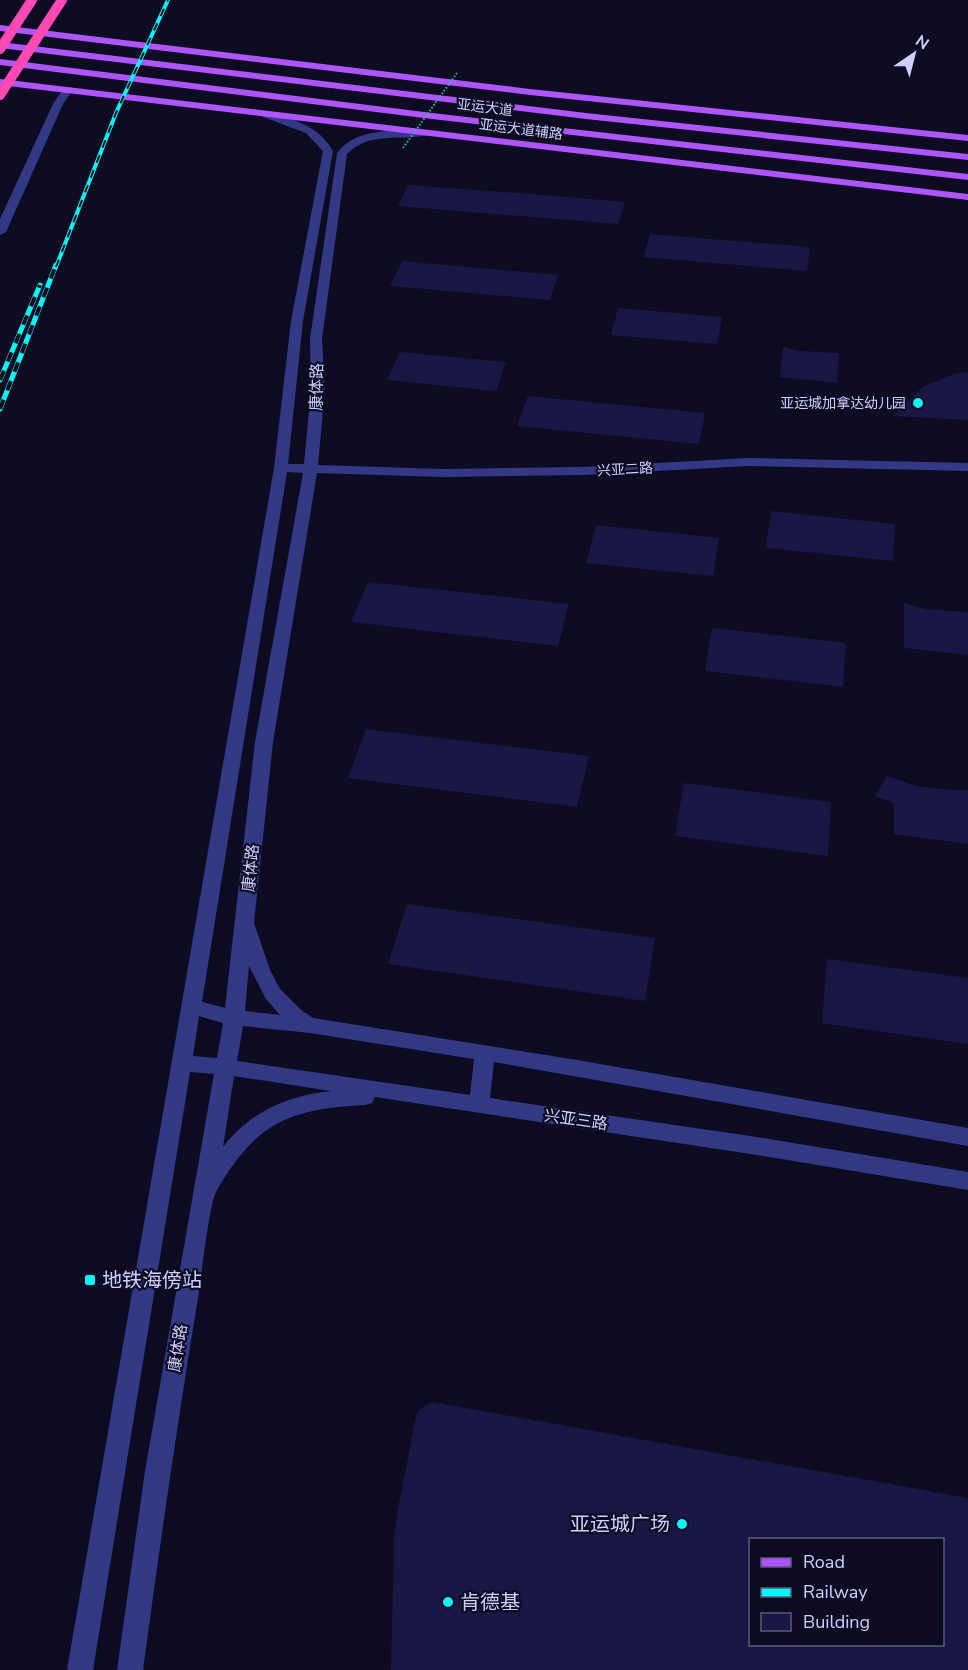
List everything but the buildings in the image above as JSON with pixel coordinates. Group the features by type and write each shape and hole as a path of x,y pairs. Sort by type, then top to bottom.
{"highway":[{"path":"0,47 32,0"},
{"path":"0,95 62,0"}],"main road":[{"path":"0,28 553,95 968,138"},
{"name":"亚运大道","path":"0,47 968,156"},
{"name":"亚运大道","path":"0,62 420,115 968,177"},
{"path":"295,64 375,90"},
{"path":"93,74 180,104"},
{"name":"亚运大道辅路","path":"0,82 968,197"}],"street":[{"path":"0,232 58,104 68,90"},
{"name":"康体路","path":"80,1670 281,468 297,321 328,152 323,140 316,133 267,115"},
{"name":"康体路","path":"130,1670 157,1472 234,1018 264,742 311,468 318,389 316,339 342,153 347,145 370,138 425,133"},
{"name":"兴亚二路","path":"281,468 442,473 583,471 749,462 968,466"},
{"path":"245,920 255,956 275,997 289,1013 310,1025"},
{"path":"192,1007 234,1018 310,1025 485,1053 968,1137"},
{"path":"479,1105 485,1053"},
{"name":"兴亚三路","path":"183,1063 225,1067 757,1146 968,1181"},
{"path":"203,1193 243,1136 268,1116 326,1099 415,1095"}],"path":[{"path":"403,148 458,73"}],"railway":[{"path":"56,267 116,113 168,0"},
{"path":"0,409 56,265"},
{"path":"0,380 40,285"}],"place":[{"name":"亚运城加拿达幼儿园","path":"918,403"},
{"name":"地铁海傍站","path":"90,1280"},
{"name":"亚运城广场","path":"682,1524"},
{"name":"肯德基","path":"448,1602"}]}
